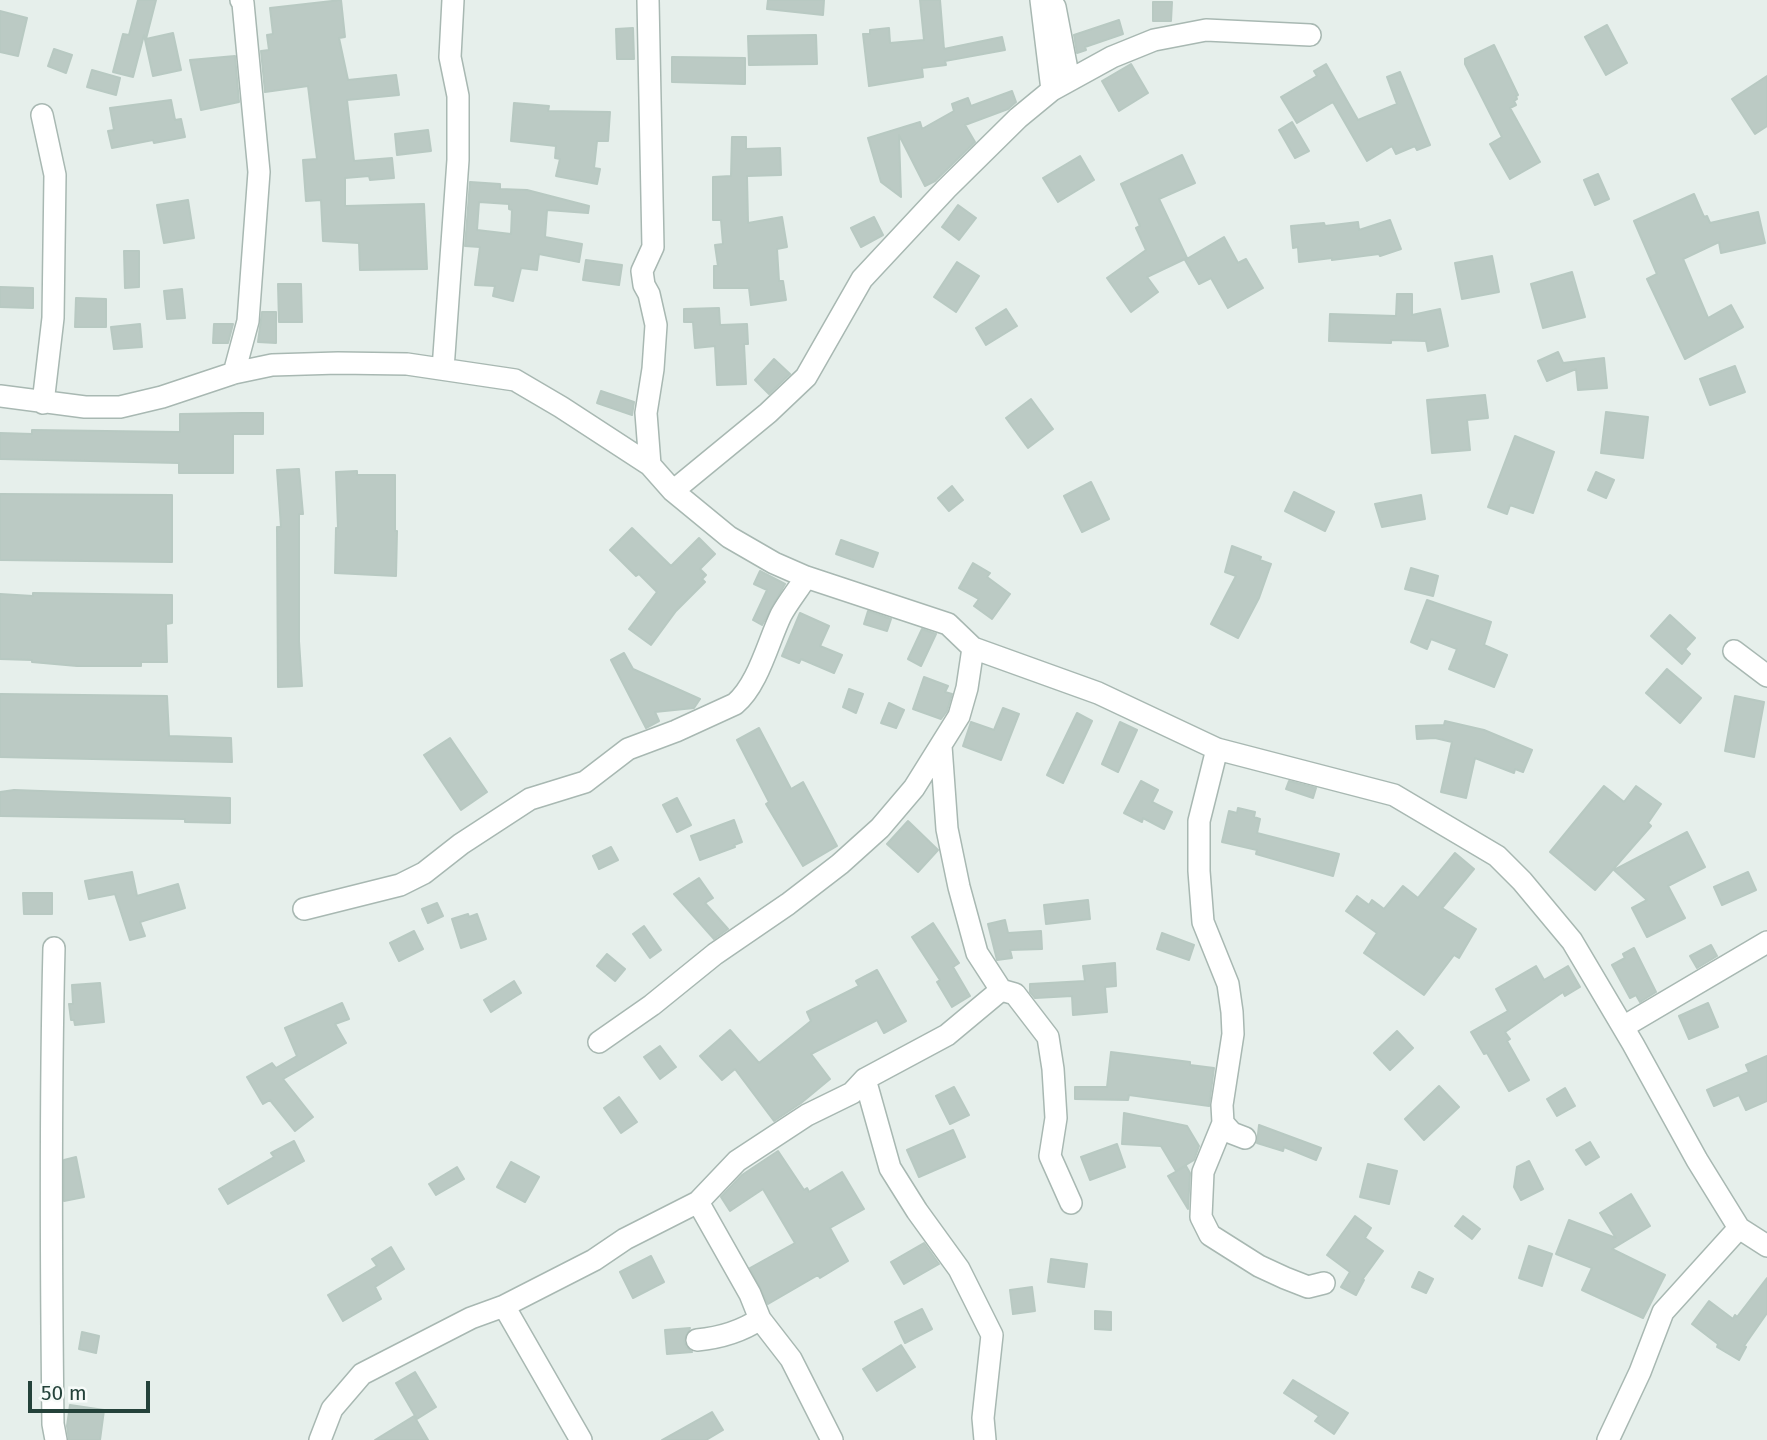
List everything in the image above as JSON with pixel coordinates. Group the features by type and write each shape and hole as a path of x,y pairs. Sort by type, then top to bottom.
{"street":[{"path":"234,373 248,321 259,172 241,0"},
{"path":"443,369 458,160 458,96 450,57 453,0"},
{"path":"648,0 653,247 642,271 656,325 646,412 650,465"},
{"path":"1041,0 1060,85"},
{"path":"1054,0 1060,85"},
{"path":"673,491 768,413 806,377 862,279 946,189 1018,118 1060,85 1112,57 1154,40 1206,30 1310,35"},
{"path":"42,115 55,175 53,318 43,403"},
{"path":"0,396 85,407 120,407 162,397 234,373 272,365 407,364 515,380 650,465 673,491 729,537 775,563 806,577 948,624 973,648 1098,693 1217,749 1394,795 1497,856 1522,881 1572,941 1697,1160 1739,1228 1767,1246"},
{"path":"304,909 400,885 424,873 461,844 530,799 585,782 628,749 735,704 742,698 759,668 782,613 806,577"},
{"path":"598,1042 840,864 880,828 914,788 960,716 973,648"},
{"path":"1734,651 1767,676"},
{"path":"941,746 947,829 977,953 1001,990 1015,993 1048,1037 1056,1118 1050,1156 1071,1203"},
{"path":"1217,749 1199,821 1199,872 1203,922 1228,984 1233,1034 1222,1105 1223,1124 1203,1172 1201,1217 1210,1235 1259,1266 1308,1287 1324,1283"},
{"path":"1623,1027 1767,942"},
{"path":"54,948 51,1278 53,1424 56,1440"},
{"path":"320,1440 332,1409 362,1374 471,1318 504,1306 594,1260 625,1240 698,1202 737,1161 807,1115 852,1093 865,1079 947,1035 1001,990"},
{"path":"865,1079 890,1168 916,1211 959,1269 992,1335 983,1418 985,1440"},
{"path":"1223,1124 1232,1133 1245,1138"},
{"path":"698,1202 750,1294 760,1319 791,1359 832,1440"},
{"path":"1608,1440 1640,1372 1663,1312 1739,1228"},
{"path":"504,1306 581,1440"},
{"path":"697,1340 710,1339 738,1330 760,1319"}],"building":[{"path":"138,0 156,0 146,39 173,33 181,70 153,76 144,35 133,77 113,72 123,34 129,35"},
{"path":"341,0 345,37 339,38 348,80 396,75 399,95 347,100 354,161 392,158 394,178 345,178 345,206 424,204 427,269 360,270 359,243 323,241 321,200 306,201 303,160 317,159 308,86 265,92 261,51 269,50 267,35 273,34 270,8"},
{"path":"768,0 824,0 823,15 767,9"},
{"path":"920,0 940,0 944,49 1002,37 1005,50 945,61 946,65 922,68 923,77 869,86 863,34 870,34 870,30 889,28 890,43 924,40"},
{"path":"1153,2 1172,2 1171,21 1153,21"},
{"path":"0,11 27,18 18,56 0,52"},
{"path":"1119,20 1123,34 1085,47 1086,50 1077,53 1074,35"},
{"path":"1607,25 1627,63 1606,75 1585,37"},
{"path":"633,28 634,59 617,59 616,29"},
{"path":"816,35 817,64 749,65 748,36"},
{"path":"1494,45 1518,95 1514,101 1516,105 1510,108 1540,162 1510,179 1490,144 1502,137 1465,64 1465,59"},
{"path":"54,49 72,55 66,73 48,66"},
{"path":"235,56 239,102 201,110 190,60"},
{"path":"672,57 745,58 745,84 672,82"},
{"path":"1131,64 1148,93 1119,111 1102,81"},
{"path":"1326,64 1358,120 1397,104 1387,77 1400,72 1430,145 1417,150 1415,146 1396,154 1392,146 1367,161 1333,102 1297,123 1281,97 1317,76 1314,71"},
{"path":"92,70 120,78 116,95 87,87"},
{"path":"1767,76 1767,126 1755,134 1732,99"},
{"path":"1012,91 1016,102 1008,109 965,125 975,142 935,181 925,186 899,135 901,197 881,182 868,138 920,122 922,129 954,111 952,104 968,98 971,106"},
{"path":"171,100 175,120 181,119 185,137 112,148 108,131 114,130 110,108"},
{"path":"514,103 549,106 548,111 610,112 608,141 597,141 594,168 600,169 597,184 556,176 560,159 555,158 556,146 511,141"},
{"path":"1292,122 1309,151 1295,158 1279,130"},
{"path":"428,130 431,151 397,155 395,134"},
{"path":"732,137 746,137 746,149 780,148 781,175 747,176 748,223 782,217 787,247 777,249 779,281 783,281 786,300 751,305 749,288 714,288 714,266 718,266 715,245 723,244 721,220 713,220 713,177 731,176"},
{"path":"1182,155 1195,183 1159,199 1187,258 1147,277 1158,292 1131,312 1107,278 1146,250 1136,228 1140,226 1121,184"},
{"path":"1080,156 1094,180 1058,202 1043,178"},
{"path":"1598,174 1609,199 1595,205 1584,180"},
{"path":"470,182 500,184 500,189 527,190 589,206 588,213 547,210 545,237 582,244 579,262 539,254 537,270 521,268 513,301 493,296 495,286 475,285 480,247 465,246","holes":["479,202 509,204 509,209 512,210 511,234 477,230"]},
{"path":"1694,194 1704,217 1707,216 1710,223 1758,212 1765,243 1721,253 1719,242 1683,259 1708,318 1731,305 1743,327 1685,359 1647,279 1657,274 1634,221"},
{"path":"188,200 194,238 164,243 157,205"},
{"path":"958,205 976,218 959,240 942,227"},
{"path":"874,217 883,235 861,247 851,228"},
{"path":"1390,220 1401,249 1380,256 1299,262 1298,247 1293,248 1291,226 1358,222 1359,230"},
{"path":"1224,237 1238,263 1246,259 1263,288 1228,308 1211,278 1199,284 1185,260"},
{"path":"124,251 139,251 139,287 125,288"},
{"path":"1492,256 1499,292 1462,299 1455,263"},
{"path":"586,260 622,265 619,285 583,280"},
{"path":"957,262 979,276 956,312 934,297"},
{"path":"1572,272 1585,317 1543,328 1531,284"},
{"path":"278,284 301,284 302,322 279,322"},
{"path":"0,287 33,288 33,308 0,307"},
{"path":"182,289 185,318 167,319 164,291"},
{"path":"1397,294 1412,294 1412,315 1440,309 1448,346 1428,351 1426,341 1329,341 1330,314 1396,316"},
{"path":"76,298 106,299 106,327 75,327"},
{"path":"719,308 720,325 747,324 748,344 744,344 746,384 717,385 715,346 695,348 693,322 684,322 684,309"},
{"path":"1006,309 1017,326 986,345 976,328"},
{"path":"262,312 276,312 276,343 258,342"},
{"path":"140,324 142,347 114,349 111,327"},
{"path":"214,324 233,324 228,343 213,343"},
{"path":"1558,352 1563,363 1604,358 1607,388 1578,390 1576,369 1547,381 1538,361"},
{"path":"774,359 790,374 769,394 755,380"},
{"path":"1735,366 1745,392 1710,405 1700,379"},
{"path":"601,391 634,402 632,415 597,403"},
{"path":"1485,395 1488,418 1467,420 1470,450 1432,453 1427,400"},
{"path":"1031,399 1053,429 1028,448 1006,418"},
{"path":"1606,412 1648,417 1643,458 1601,453"},
{"path":"263,413 263,434 233,434 233,473 179,473 179,463 0,459 0,433 32,434 32,430 180,432 180,414"},
{"path":"1515,436 1554,452 1533,513 1510,505 1507,514 1488,507"},
{"path":"299,469 303,514 299,514 299,641 302,686 278,687 277,527 281,527 277,470"},
{"path":"357,471 357,475 395,475 396,576 335,573 338,528 336,472"},
{"path":"1596,472 1614,480 1606,498 1588,490"},
{"path":"1091,482 1109,519 1082,532 1064,496"},
{"path":"952,486 963,500 949,511 938,498"},
{"path":"1294,492 1334,512 1325,531 1285,511"},
{"path":"0,494 172,495 172,562 0,560"},
{"path":"1421,495 1425,519 1382,527 1375,504"},
{"path":"632,528 671,566 699,538 715,554 700,569 706,575 702,579 705,582 676,611 651,645 629,629 657,592 610,550"},
{"path":"841,540 878,553 873,567 836,554"},
{"path":"1232,546 1261,557 1260,560 1271,564 1259,598 1238,638 1211,624 1236,576 1225,572"},
{"path":"973,563 990,573 987,577 1010,594 992,619 974,606 979,599 959,588"},
{"path":"1411,568 1438,576 1433,596 1405,589"},
{"path":"760,571 785,584 762,625 753,620 767,590 754,584"},
{"path":"33,593 172,595 172,623 166,624 167,662 141,662 141,666 77,666 0,659 0,594 33,596"},
{"path":"1427,600 1491,622 1484,645 1507,655 1494,687 1449,669 1457,649 1431,639 1427,649 1411,642"},
{"path":"868,611 891,619 887,631 864,624"},
{"path":"800,613 829,626 820,646 842,655 834,673 801,659 799,663 782,656"},
{"path":"1670,615 1695,638 1685,649 1690,654 1682,664 1651,636"},
{"path":"922,629 936,634 921,666 908,659"},
{"path":"624,653 633,669 700,699 694,708 655,712 659,721 646,728 611,660"},
{"path":"1667,669 1701,698 1680,723 1646,693"},
{"path":"924,677 948,686 945,692 952,694 947,711 941,719 913,709"},
{"path":"849,689 863,694 856,713 843,707"},
{"path":"0,694 167,696 169,736 231,738 232,762 0,757"},
{"path":"1735,696 1764,702 1754,757 1725,751"},
{"path":"889,703 904,710 896,728 881,723"},
{"path":"1003,708 1019,714 1001,760 963,746 971,722 994,730"},
{"path":"1077,713 1092,721 1063,783 1047,775"},
{"path":"1445,721 1484,730 1532,750 1523,772 1515,769 1514,773 1475,758 1466,798 1441,792 1452,742 1435,738 1417,739 1416,726 1444,725"},
{"path":"1120,722 1137,730 1118,772 1102,764"},
{"path":"759,728 791,789 803,782 837,846 803,866 766,804 769,802 737,740"},
{"path":"450,738 487,792 461,810 424,755"},
{"path":"1141,781 1158,790 1152,802 1172,812 1164,829 1143,818 1142,822 1124,813"},
{"path":"1289,781 1316,788 1313,798 1286,789"},
{"path":"1604,786 1624,802 1636,786 1661,804 1648,823 1651,826 1595,890 1550,852"},
{"path":"14,790 230,798 230,823 185,822 185,819 0,816 0,792"},
{"path":"677,798 691,825 677,832 663,805"},
{"path":"1238,808 1255,812 1254,817 1260,819 1257,833 1339,854 1333,876 1256,854 1257,850 1222,842 1229,811 1237,813"},
{"path":"734,820 742,842 700,860 691,836"},
{"path":"908,821 938,850 918,872 887,844"},
{"path":"1687,832 1705,867 1668,886 1685,918 1647,937 1632,908 1647,900 1614,870"},
{"path":"611,847 618,860 599,869 593,856"},
{"path":"1455,853 1474,869 1442,908 1476,929 1459,958 1454,955 1424,995 1364,953 1377,933 1346,911 1357,896 1369,905 1372,900 1384,909 1403,886 1418,898"},
{"path":"132,872 137,896 178,884 185,908 140,922 145,936 130,940 115,894 89,899 85,881"},
{"path":"1748,872 1756,890 1722,905 1714,887"},
{"path":"699,878 713,898 705,903 728,929 714,939 674,894"},
{"path":"23,893 52,893 52,914 24,914"},
{"path":"1088,900 1090,919 1046,924 1044,905"},
{"path":"437,903 443,916 428,923 422,909"},
{"path":"468,914 469,917 477,914 486,939 461,948 452,919"},
{"path":"1005,920 1008,933 1041,931 1042,949 1010,950 1012,958 997,960 988,924"},
{"path":"933,923 959,963 953,967 970,996 952,1007 937,982 940,980 912,937"},
{"path":"644,926 661,950 650,958 633,934"},
{"path":"414,931 423,949 399,961 390,943"},
{"path":"1162,933 1194,945 1189,960 1157,949"},
{"path":"1711,945 1717,956 1697,968 1690,956"},
{"path":"1634,948 1656,992 1640,1002 1636,995 1630,998 1612,965 1625,958 1623,954"},
{"path":"607,954 625,969 615,981 597,966"},
{"path":"1115,963 1116,986 1105,987 1107,1012 1073,1015 1072,996 1035,998 1030,992 1030,984 1085,981 1083,966"},
{"path":"1536,966 1544,980 1568,966 1580,987 1565,996 1563,992 1505,1032 1510,1039 1507,1041 1529,1080 1509,1091 1471,1032 1508,1011 1496,989"},
{"path":"877,970 906,1021 884,1033 877,1020 811,1054 830,1079 774,1121 735,1069 722,1080 700,1056 730,1030 759,1063 811,1021 807,1012 859,986 856,981"},
{"path":"514,981 521,993 491,1012 484,1000"},
{"path":"100,983 104,1022 75,1025 74,1020 71,1020 69,1004 73,1004 72,985"},
{"path":"342,1003 349,1019 335,1024 346,1043 283,1079 313,1117 295,1131 270,1100 263,1104 247,1077 272,1063 276,1068 297,1056 285,1028"},
{"path":"1708,1003 1718,1027 1689,1039 1679,1016"},
{"path":"1397,1031 1413,1048 1390,1070 1374,1053"},
{"path":"660,1046 676,1067 660,1079 644,1057"},
{"path":"1111,1052 1190,1062 1190,1065 1214,1068 1209,1106 1129,1095 1128,1100 1075,1099 1075,1087 1107,1087"},
{"path":"1767,1056 1767,1101 1746,1110 1739,1095 1714,1106 1707,1090 1749,1072 1746,1065"},
{"path":"1439,1086 1459,1107 1424,1140 1405,1119"},
{"path":"954,1087 969,1115 950,1124 936,1096"},
{"path":"1565,1088 1575,1106 1557,1116 1547,1099"},
{"path":"619,1097 637,1122 621,1133 604,1108"},
{"path":"1124,1113 1187,1126 1199,1146 1194,1160 1176,1171 1161,1146 1122,1144"},
{"path":"1259,1125 1321,1148 1316,1160 1284,1147 1283,1151 1257,1143"},
{"path":"953,1130 965,1157 919,1177 907,1150"},
{"path":"294,1141 304,1161 228,1204 219,1189 274,1157 271,1153"},
{"path":"1590,1142 1599,1157 1586,1165 1576,1150"},
{"path":"1117,1144 1125,1167 1090,1180 1081,1157"},
{"path":"778,1151 804,1190 807,1188 809,1192 842,1172 864,1209 830,1228 848,1261 768,1304 750,1268 795,1243 763,1189 730,1211 721,1197 742,1175"},
{"path":"76,1157 84,1197 64,1201 64,1160"},
{"path":"1529,1161 1543,1189 1521,1200 1514,1187 1517,1167"},
{"path":"511,1162 539,1177 525,1202 497,1187"},
{"path":"1368,1164 1397,1171 1389,1204 1360,1197"},
{"path":"1186,1166 1190,1173 1188,1209 1168,1176"},
{"path":"457,1167 464,1179 436,1195 429,1184"},
{"path":"1631,1194 1650,1226 1612,1249 1665,1275 1643,1318 1582,1290 1592,1268 1556,1254 1569,1220 1616,1238 1600,1213"},
{"path":"1355,1216 1371,1228 1365,1238 1383,1251 1362,1280 1356,1295 1341,1287 1350,1272 1327,1255"},
{"path":"1463,1216 1480,1229 1472,1239 1455,1226"},
{"path":"924,1243 939,1264 904,1284 891,1262"},
{"path":"1529,1246 1552,1254 1542,1286 1519,1278"},
{"path":"391,1247 404,1269 375,1287 381,1299 343,1321 328,1295 377,1266 372,1259"},
{"path":"651,1256 664,1282 633,1298 620,1272"},
{"path":"1051,1259 1087,1264 1084,1287 1048,1282"},
{"path":"1419,1272 1433,1279 1426,1293 1412,1287"},
{"path":"1767,1278 1767,1313 1744,1346 1746,1347 1739,1360 1717,1347 1718,1344 1692,1324 1709,1301 1733,1319 1735,1315 1737,1317"},
{"path":"1032,1287 1035,1311 1013,1314 1010,1290"},
{"path":"922,1309 932,1329 905,1343 895,1322"},
{"path":"1095,1311 1111,1312 1111,1330 1095,1329"},
{"path":"690,1328 684,1341 692,1352 667,1354 665,1330"},
{"path":"82,1332 99,1336 96,1353 79,1349"},
{"path":"901,1345 915,1367 877,1391 863,1369"},
{"path":"415,1372 436,1407 417,1419 396,1383"},
{"path":"1293,1380 1348,1413 1334,1434 1315,1421 1319,1416 1284,1393"},
{"path":"70,1405 104,1410 100,1440 69,1440 67,1426"},
{"path":"712,1412 723,1430 706,1440 662,1440"},
{"path":"414,1416 428,1440 375,1440"}]}
